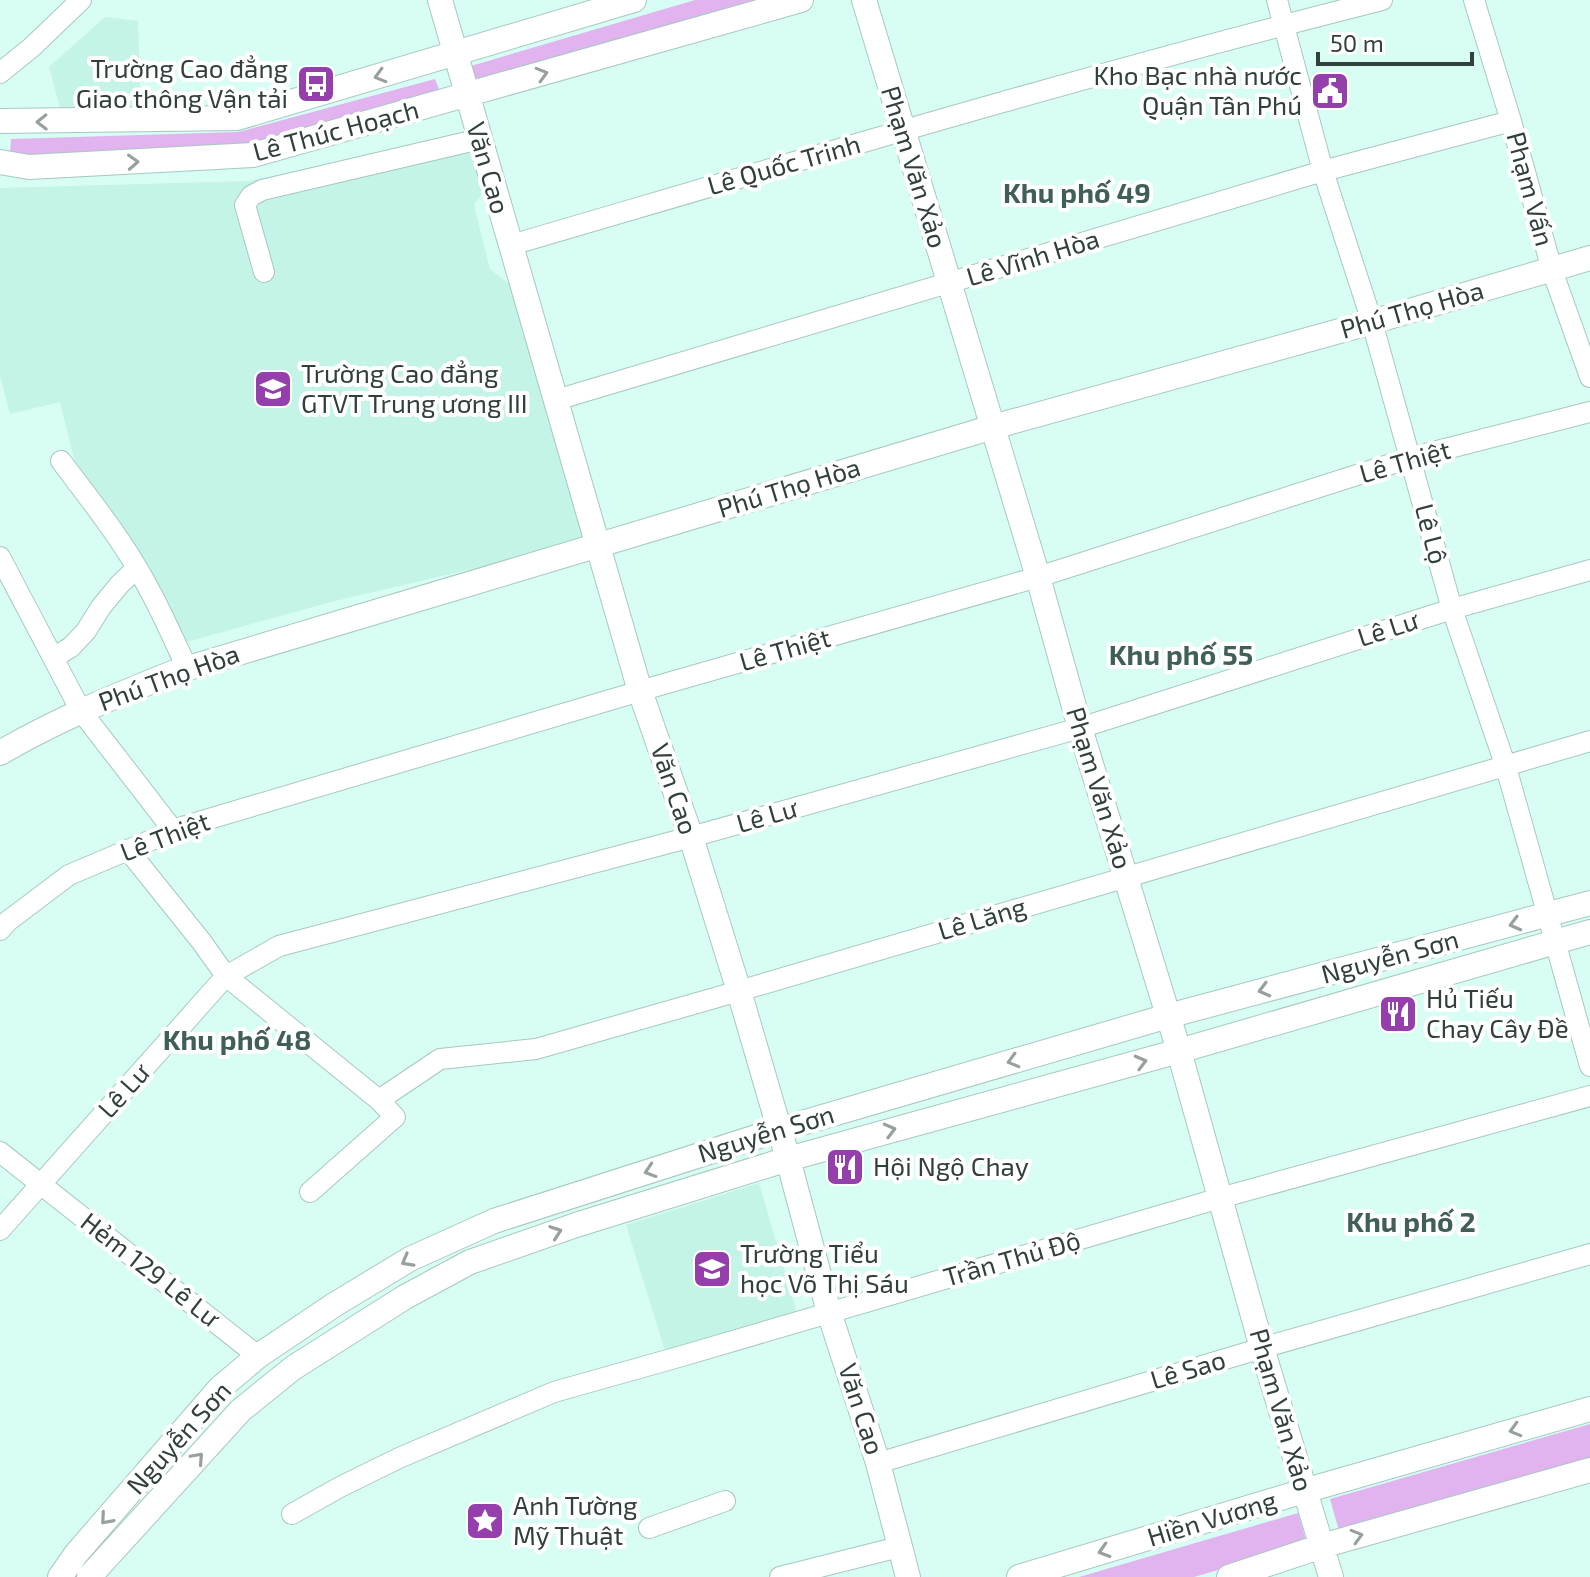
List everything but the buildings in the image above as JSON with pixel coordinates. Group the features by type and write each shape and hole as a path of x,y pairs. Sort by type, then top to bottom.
{"street":[{"path":"0,73 81,0"},
{"name":"Văn Cao","path":"440,0 640,691 691,837 739,991 829,1312 878,1463 908,1577"},
{"name":"Lê Thúc Hoạch","path":"0,121 237,118 634,0"},
{"name":"Lê Thúc Hoạch","path":"0,162 29,167 253,155 801,0"},
{"name":"Phạm Văn Xảo","path":"864,0 1179,1051 1262,1348 1331,1577"},
{"name":"Lê Lộ","path":"1277,0 1323,171 1372,322 1452,609 1506,767 1590,1066"},
{"name":"Lê Quốc Trinh","path":"510,243 1285,24 1382,0"},
{"name":"Phạm Vấn","path":"1474,0 1552,270 1590,377"},
{"name":"Lê Vĩnh Hòa","path":"556,400 1323,171 1511,121"},
{"path":"264,272 245,205 251,196 262,190 480,139"},
{"name":"Phú Thọ Hòa","path":"0,753 39,730 187,668 993,427 1590,258"},
{"name":"Lê Thiệt","path":"0,930 69,875 173,830 1038,577 1410,458 1590,412"},
{"path":"61,461 137,568 187,668"},
{"path":"0,557 81,711 173,830"},
{"path":"53,658 71,647 86,631 110,595 137,568"},
{"name":"Lê Lư","path":"0,1230 226,976 279,946 691,837 1080,728 1452,609 1590,570"},
{"path":"0,602 19,591"},
{"name":"Lê Lăng","path":"379,1100 440,1059 536,1049 1590,741"},
{"path":"128,850 226,976 379,1100 395,1117 310,1192"},
{"name":"Nguyễn Sơn","path":"60,1577 76,1554 219,1389 258,1356 410,1259 494,1221 778,1130 1168,1016 1590,903"},
{"name":"Nguyễn Sơn","path":"89,1577 241,1410 293,1368 418,1290 470,1262 788,1159 1179,1051 1590,932"},
{"name":"Trần Thủ Độ","path":"292,1514 351,1481 554,1392 1220,1198 1590,1096"},
{"name":"Hẻm 129 Lê Lư","path":"0,1152 258,1356"},
{"path":"512,1215 521,1244"},
{"name":"Lê Sao","path":"878,1463 1590,1254"},
{"name":"Hiền Vương","path":"1019,1577 1590,1409"},
{"path":"1229,1577 1322,1546 1590,1470"},
{"path":"649,1528 725,1501"},
{"path":"780,1577 899,1547"}],"shaded area":[{"path":"695,0 766,0 477,81 471,66"},
{"path":"105,17 138,21 141,114 62,115 49,67"},
{"path":"435,79 441,94 242,145 10,156 11,139 238,132"},
{"name":"Trường Cao đẳng GTVT Trung ương III","path":"466,132 485,189 474,205 490,269 509,284 552,419 584,538 183,643 78,474 60,402 10,414 0,376 0,188 248,181"},
{"name":"Trường Tiểu học Võ Thị Sáu","path":"759,1183 797,1313 666,1354 626,1225"},
{"path":"1590,1424 1590,1459 1339,1531 1330,1499"},
{"path":"1298,1513 1307,1544 1194,1577 1079,1577"}],"place":[{"name":"Trường Cao đẳng Giao thông Vận tải","path":"316,84"},
{"name":"Kho Bạc nhà nước Quận Tân Phú","path":"1330,91"},
{"name":"Trường Cao đẳng GTVT Trung ương III","path":"273,389"},
{"name":"Hủ Tiếu Chay Cây Đề","path":"1398,1014"},
{"name":"Hội Ngộ Chay","path":"845,1167"},
{"name":"Trường Tiểu học Võ Thị Sáu","path":"712,1269"},
{"name":"Anh Tường Mỹ Thuật","path":"485,1521"}],"district":[{"name":"Khu phố 49","path":"1077,193"},
{"name":"Khu phố 55","path":"1181,655"},
{"name":"Khu phố 48","path":"237,1040"},
{"name":"Khu phố 2","path":"1411,1222"}]}
